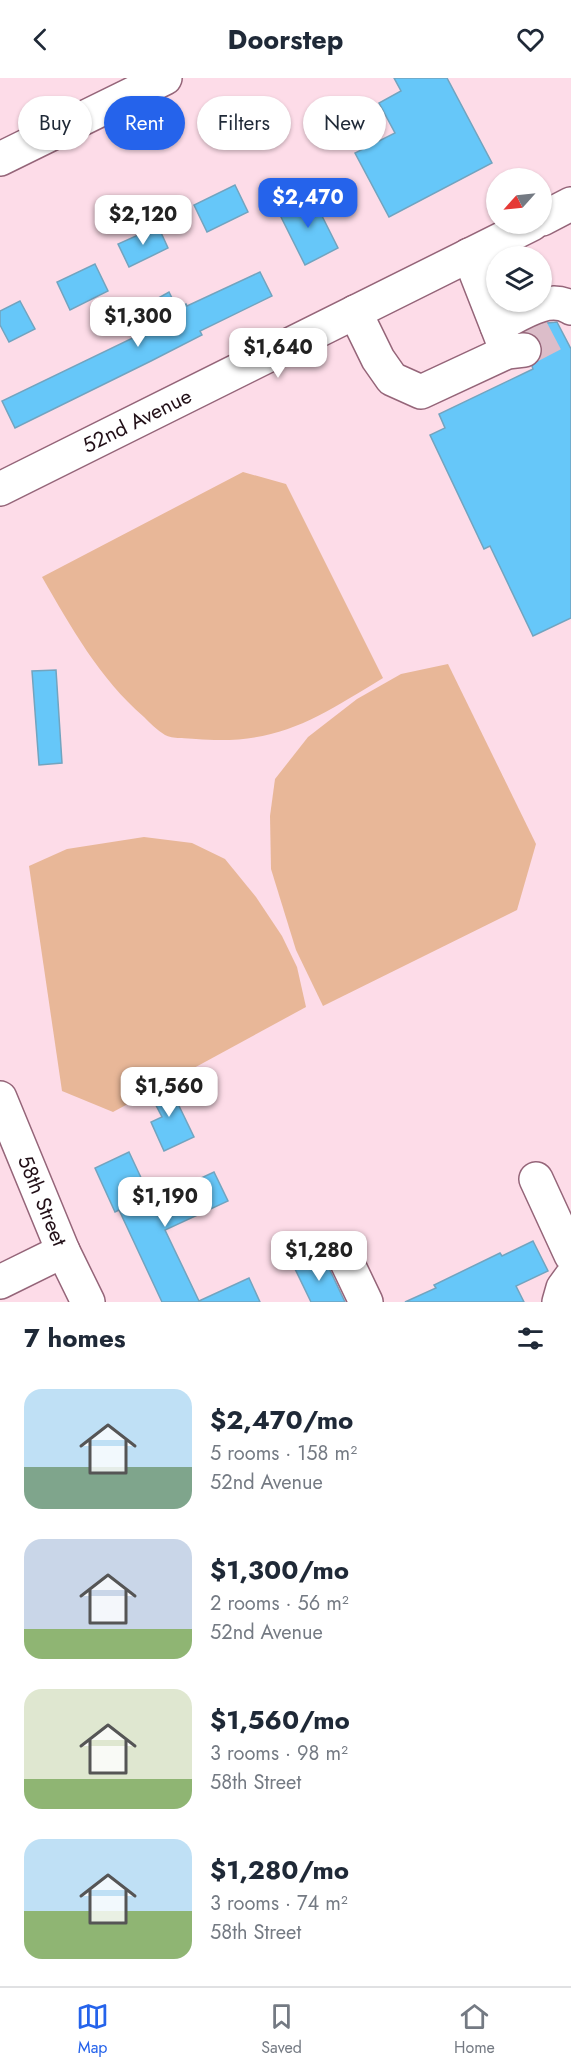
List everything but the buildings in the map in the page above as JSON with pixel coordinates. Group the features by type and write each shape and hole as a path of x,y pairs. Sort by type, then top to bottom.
{"street":[{"path":"0,159 165,78"},
{"path":"552,214 571,204"},
{"name":"52nd Avenue","path":"0,489 512,234"},
{"path":"469,255 510,343"},
{"path":"354,312 378,359 392,379 421,392 510,343 542,303 566,305 568,323"},
{"name":"58th Street","path":"0,1098 63,1251 88,1302"},
{"path":"536,1179 571,1255"},
{"path":"0,1282 63,1251"},
{"path":"344,1257 366,1302"},
{"path":"559,1302 563,1288 571,1277"}],"shaded area":[{"path":"243,472 286,484 383,678 316,717 274,733 225,740 168,736 156,729 113,686 75,633 42,577"},
{"path":"448,664 536,844 517,910 323,1006 296,950 271,869 270,816 275,779 308,737 357,699 401,674"},
{"path":"144,837 192,843 225,859 256,897 282,936 297,967 306,1007 113,1112 62,1091 29,866 67,849"}],"tunnel":[{"path":"524,350 562,330"}]}
